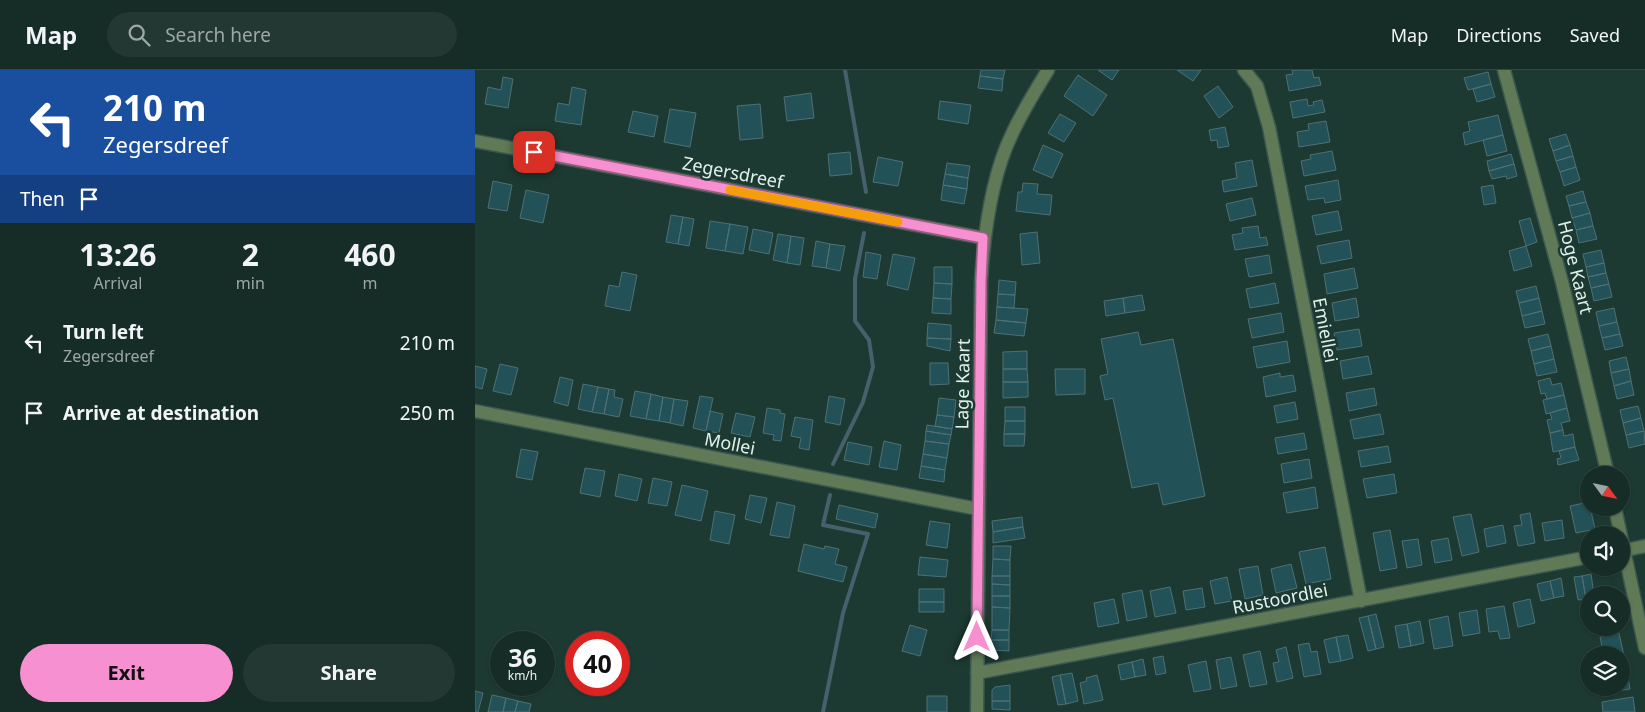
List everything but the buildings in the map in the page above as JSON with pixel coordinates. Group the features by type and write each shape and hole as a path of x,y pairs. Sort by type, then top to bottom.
{"street":[{"name":"Lage Kaart","path":"977,712 977,509 983,238 1001,163 1011,135 1048,70"},
{"name":"Emiellei","path":"1244,70 1257,86 1269,128 1361,601"},
{"name":"Hoge Kaart","path":"1504,70 1562,282 1606,466"},
{"name":"Zegersdreef","path":"475,141 983,238"},
{"name":"Mollei","path":"475,411 977,509"},
{"path":"1630,549 1645,546"},
{"name":"Rustoordlei","path":"977,673 1580,559"},
{"path":"1629,576 1645,648"}],"waterway":[{"path":"845,70 866,192"},
{"path":"833,464 863,402 873,367 869,340 855,321 855,279 864,233"},
{"path":"823,712 843,613 868,534 823,525 830,495"}],"slow traffic":[{"path":"730,190 898,222"}],"route":[{"path":"534,152 983,238 977,509 977,637"}]}
